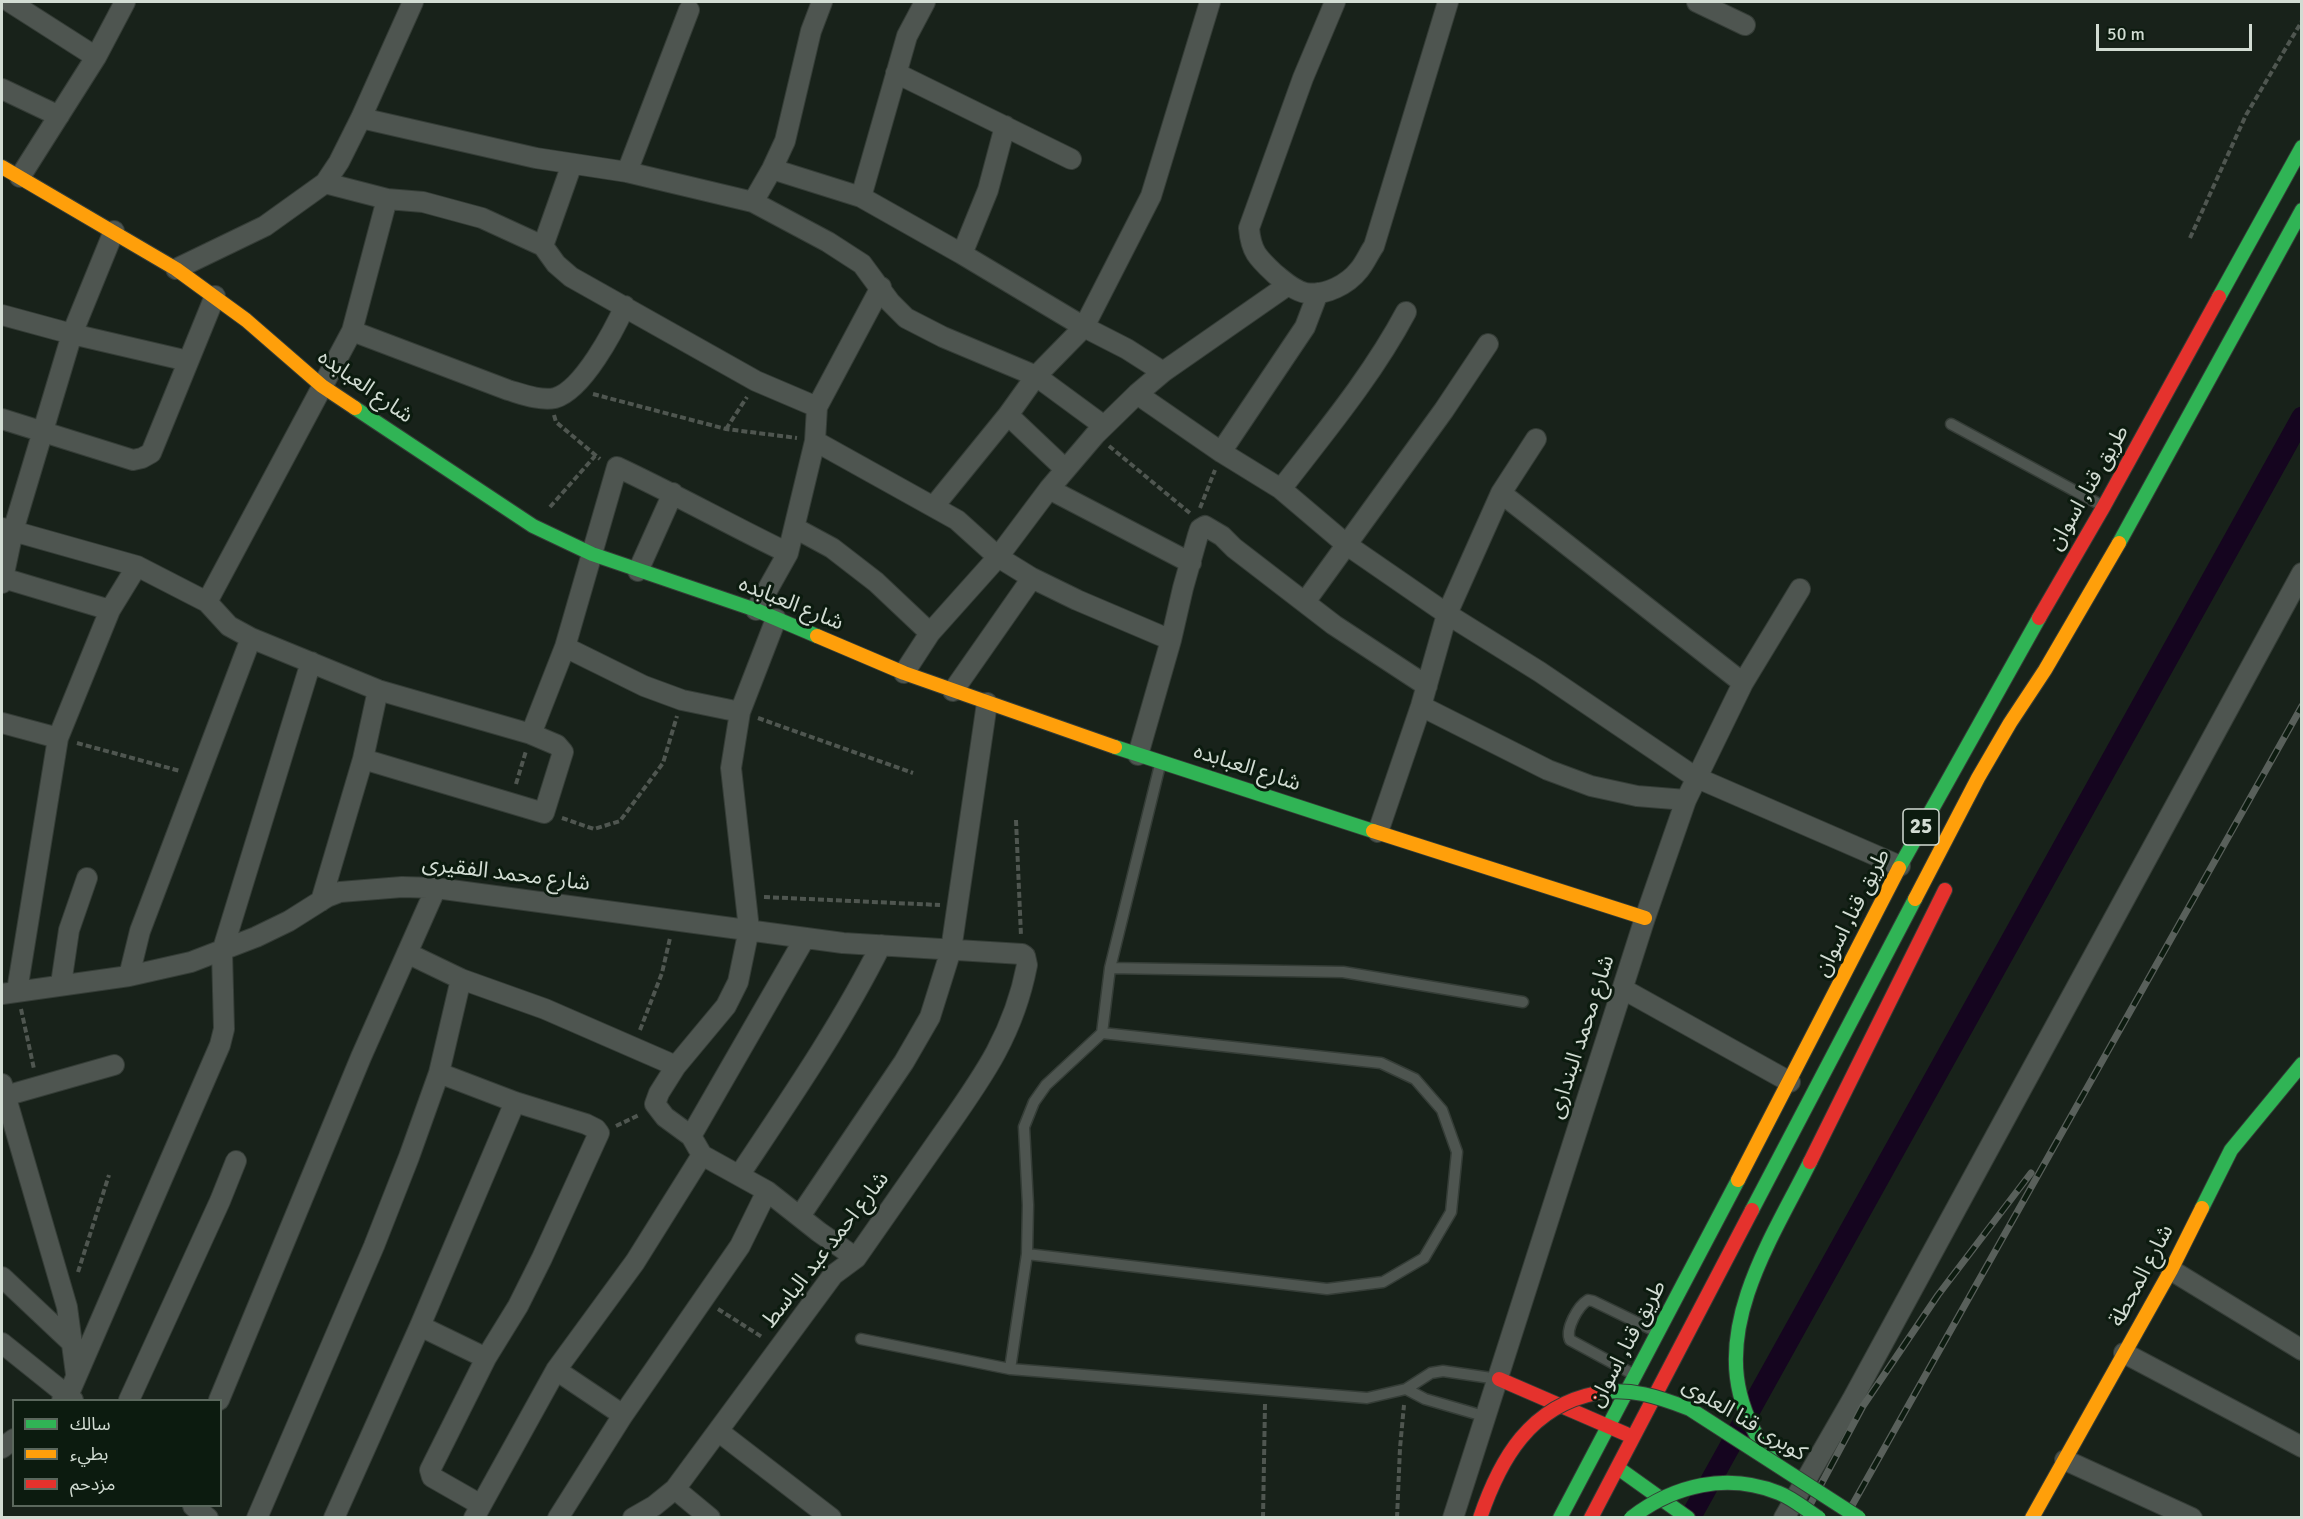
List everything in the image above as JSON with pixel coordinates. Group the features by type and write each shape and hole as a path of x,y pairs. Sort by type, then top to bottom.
{"main road":[{"name":"طريق قنا, اسوان","path":"1560,1518 1790,1082 1900,866 2103,506 2301,147"},
{"name":"شارع العبابده","path":"2,167 176,269 215,296 276,344 322,386 533,526 592,554 756,610 904,673 987,703 1161,763 1645,918"},
{"name":"25","path":"1591,1518 1978,778 2010,723 2045,670 2136,513 2301,210"},
{"path":"2030,719 2039,696 2045,670"},
{"path":"1772,1460 1750,1425 1737,1386 1735,1365 1739,1321 1753,1278 1951,877"},
{"name":"شارع المحطة","path":"2032,1518 2171,1270 2231,1150 2301,1064"},
{"path":"1658,1332 1683,1345"},
{"path":"1635,1375 1660,1388"},
{"path":"1499,1379 1634,1437"},
{"name":"كوبرى قنا العلوى","path":"1480,1518 1499,1467 1515,1444 1534,1424 1553,1409 1575,1398 1598,1392 1622,1390 1646,1392 1669,1398 1690,1409 1859,1518"},
{"path":"1618,1468 1688,1518"},
{"name":"كوبرى قنا العلوى","path":"1631,1518 1642,1507 1664,1495 1710,1482 1734,1482 1758,1486 1781,1494 1819,1518"}],"street":[{"path":"10,2 96,57"},
{"path":"20,177 96,57 125,2"},
{"path":"176,269 265,225 325,183 339,162 361,118 412,2"},
{"path":"753,202 785,141 811,31 822,2"},
{"path":"861,197 907,36 925,2"},
{"path":"934,506 1008,415 1036,376 1084,327 1151,196 1210,2"},
{"path":"1335,2 1304,78 1249,228 1250,244 1257,257 1288,285 1305,293 1345,285 1360,269 1374,246 1448,2"},
{"path":"1697,2 1745,25"},
{"path":"627,172 690,10"},
{"path":"896,74 1071,159"},
{"path":"2,89 59,116"},
{"path":"361,118 512,153 627,172 753,202 828,242 862,264 906,318 943,337 1036,376 1100,430"},
{"path":"962,254 988,190 1005,126"},
{"path":"543,246 572,164"},
{"path":"772,169 861,197 1084,327 1127,349 1163,372"},
{"path":"325,183 387,199 423,202 482,218 543,246 556,264 571,277 756,381 817,407"},
{"path":"207,602 352,331 387,199"},
{"path":"110,610 2,580 7,529 42,431 72,334 114,231"},
{"path":"904,673 930,633 998,557 1065,469 1100,430 1163,372 1288,285"},
{"path":"756,610 788,552 815,441 817,407 880,287"},
{"path":"1221,452 1305,327 1318,292"},
{"path":"2,419 133,460 151,453 215,296"},
{"path":"352,331 508,390 541,398 563,393 609,341 625,306"},
{"path":"1281,489 1392,339 1406,312"},
{"path":"2,315 189,361"},
{"path":"1305,602 1459,390 1488,344"},
{"path":"1137,394 1221,452 1281,489 1347,545 1447,614 1540,672 1695,777 1900,866"},
{"path":"1008,415 1065,469"},
{"path":"1378,832 1421,706 1447,614 1501,494 1536,439"},
{"path":"815,441 957,520 998,557 1032,578 1171,640"},
{"path":"531,734 565,647 617,467 674,493 750,535 788,552"},
{"path":"1049,489 1191,563"},
{"path":"638,571 674,493"},
{"path":"1501,494 1743,683"},
{"path":"1138,755 1200,530 1208,526 1334,625 1427,686"},
{"path":"795,528 832,548 876,582 930,633"},
{"path":"7,529 137,566 207,602 229,626 251,638 378,690 531,734 557,745 563,752 544,813 363,759"},
{"path":"9,992 58,738 110,610 137,566"},
{"path":"1784,1518 1852,1400 2301,573"},
{"path":"953,691 1032,578"},
{"name":"شارع محمد البندارى","path":"1453,1518 1645,918 1686,800 1695,777 1743,683 1800,589"},
{"path":"776,619 740,712 731,768 749,929 738,982 726,1006 676,1066 659,1093 655,1104 656,1108 691,1136 702,1155 767,1191 856,1258"},
{"path":"129,976 140,931 251,638"},
{"path":"565,647 634,682 682,700 740,712"},
{"path":"2,1343 67,1399 220,1045 224,1029 222,952 312,662"},
{"path":"321,901 363,759 378,690"},
{"path":"800,1216 904,1062 930,1017 951,950 987,703"},
{"path":"1421,706 1548,770 1591,786 1637,796 1686,800"},
{"path":"2,723 58,738"},
{"path":"61,984 69,930 87,878"},
{"path":"220,1399 361,1057 436,888"},
{"name":"شارع محمد الفقيرى","path":"9,992 160,970 222,952 289,921 333,894 369,889 436,888 805,938 1022,954"},
{"path":"691,1136 805,938"},
{"path":"740,1174 828,1041 860,988 881,945"},
{"path":"407,952 460,979 545,1008 632,1049 676,1066"},
{"name":"شارع احمد عبد الباسط","path":"633,1518 654,1506 675,1489 833,1275 856,1258 992,1063 1004,1040 1022,992 1027,965 1025,956 1022,954"},
{"path":"257,1518 374,1246 439,1073 460,979"},
{"path":"1623,989 1790,1082"},
{"path":"76,1375 67,1307 3,1090 38,1087 114,1065"},
{"path":"439,1073 515,1102 586,1124 599,1133 518,1306 486,1358 430,1470 432,1478 477,1511 556,1370 635,1262 702,1155"},
{"path":"334,1518 420,1326 515,1102"},
{"path":"130,1399 236,1161"},
{"path":"558,1518 623,1415 740,1246 767,1191"},
{"path":"2171,1270 2301,1350"},
{"path":"2,1277 71,1342"},
{"path":"420,1326 486,1358"},
{"path":"2124,1353 2301,1447"},
{"path":"556,1370 623,1415"},
{"path":"718,1431 831,1518"},
{"path":"2065,1460 2192,1518"},
{"path":"675,1489 710,1518"},
{"path":"194,1507 208,1518"}],"lane":[{"path":"1951,424 2103,506"},
{"path":"1010,1369 1027,1254 1028,1205 1024,1127 1034,1102 1046,1085 1102,1033 1110,968 1161,763"},
{"path":"1110,968 1343,972 1523,1002"},
{"path":"1027,1254 1327,1289 1383,1282 1424,1258 1451,1212 1457,1152 1442,1110 1415,1079 1381,1063 1102,1033"},
{"path":"1635,1375 1572,1342 1568,1337 1568,1330 1583,1303 1591,1300 1658,1332"},
{"path":"861,1339 1010,1369 1367,1398 1406,1389 1431,1373 1443,1371 1499,1379"},
{"path":"1406,1389 1425,1399 1487,1417"}],"path":[{"path":"2190,238 2246,115 2301,21"},
{"path":"726,429 756,381"},
{"path":"533,526 595,456 556,422 553,411 563,393 726,429 815,441"},
{"path":"1100,430 1196,519 1221,452"},
{"path":"544,813 594,829 620,821 663,763 682,700"},
{"path":"740,712 913,773"},
{"path":"510,802 531,734"},
{"path":"58,738 198,776"},
{"path":"1016,820 1022,954"},
{"path":"746,896 958,906"},
{"path":"632,1049 662,973 674,919"},
{"path":"9,992 38,1087"},
{"path":"599,1133 656,1108"},
{"path":"78,1274 109,1174"},
{"path":"702,1299 779,1348"},
{"path":"1263,1518 1265,1389"},
{"path":"1397,1518 1400,1448 1406,1389"}],"waterway":[{"path":"1690,1518 2302,417"}],"railway":[{"path":"1845,1518 2302,706"},
{"path":"1803,1518 1863,1406 1938,1295 2031,1173"}],"traffic: fast":[{"path":"2219,297 2302,147"},
{"path":"2119,543 2302,210"},
{"path":"355,408 533,526 592,554 756,610 817,636"},
{"path":"1899,868 2039,618"},
{"path":"1115,747 1373,831"},
{"path":"1752,1210 1915,899"},
{"path":"2202,1208 2231,1150 2302,1064"},
{"path":"1772,1460 1753,1428 1740,1394 1736,1364 1738,1334 1744,1304 1755,1274 1810,1162"},
{"path":"1560,1518 1738,1180"},
{"path":"1597,1393 1633,1392 1690,1409 1859,1518"},
{"path":"1618,1468 1688,1518"},
{"path":"1631,1518 1665,1497 1702,1485 1721,1483 1740,1483 1779,1493 1819,1518"}],"traffic: slow":[{"path":"2,167 176,269 246,320 322,386 355,408"},
{"path":"1915,899 1978,778 2010,723 2045,670 2119,543"},
{"path":"817,636 904,673 1115,747"},
{"path":"1373,831 1645,918"},
{"path":"1738,1180 1899,868"},
{"path":"2032,1518 2171,1270 2202,1208"}],"traffic: jam":[{"path":"2039,618 2104,506 2219,297"},
{"path":"1810,1162 1945,890"},
{"path":"1591,1518 1752,1210"},
{"path":"1499,1379 1626,1434"},
{"path":"1480,1518 1497,1475 1521,1438 1553,1410 1597,1393"}]}
